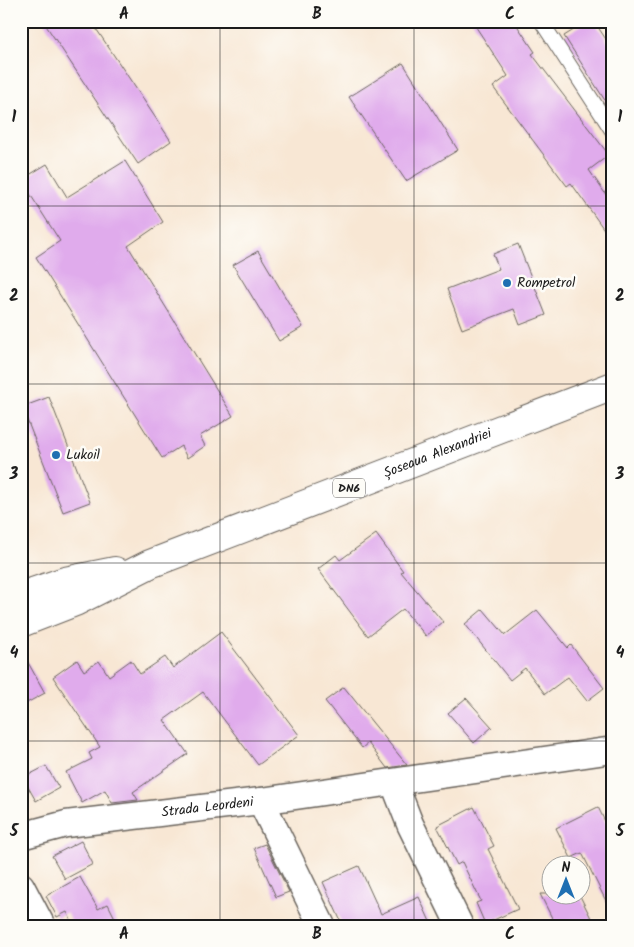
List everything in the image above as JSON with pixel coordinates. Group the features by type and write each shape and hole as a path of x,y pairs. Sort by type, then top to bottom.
{"main road":[{"name":"Șoseaua Alexandriei","path":"21,623 75,602 150,564 613,386"},
{"name":"Șoseaua Alexandriei","path":"21,596 65,581 150,564"}],"street":[{"name":"Strada Leordeni","path":"21,836 66,824 261,801 613,750"},
{"path":"394,783 410,824 460,926"},
{"path":"261,801 322,926"},
{"path":"21,886 42,926"}],"lane":[{"path":"541,21 613,132"}],"building":[{"path":"43,21 91,21 171,141 138,164"},
{"path":"472,21 514,21 535,52 532,54 609,155 589,170 613,205 613,242 571,183 567,186 493,87 508,76"},
{"path":"588,21 594,21 613,50 613,113 564,36"},
{"path":"403,63 458,150 406,181 349,97"},
{"path":"125,161 163,222 128,246 233,416 200,436 205,446 187,458 181,446 162,458 36,257 60,241 21,180 47,164 67,197"},
{"path":"518,244 546,315 520,325 514,309 462,329 447,289 499,269 493,254"},
{"path":"258,251 303,327 279,341 233,265"},
{"name":"Lukoil","path":"49,397 90,502 63,512 22,407"},
{"path":"376,534 403,571 401,572 443,622 426,636 403,609 368,636 318,569 336,555 340,560"},
{"path":"483,609 505,635 537,610 568,648 571,645 604,688 587,701 568,677 545,694 525,668 510,680 465,624"},
{"path":"221,632 299,735 258,765 203,692 164,720 188,754 133,792 138,800 112,803 105,790 82,803 66,772 92,759 89,753 100,747 53,677 77,660 84,671 99,661 109,676 131,660 140,674 165,657 173,668"},
{"path":"21,650 45,693 21,706"},
{"path":"344,687 407,765 387,768 368,743 362,748 325,701"},
{"path":"466,698 492,727 474,743 448,713"},
{"path":"46,766 59,788 36,801 23,778"},
{"path":"474,807 494,846 488,849 518,909 485,924 476,903 481,901 462,862 457,865 437,826"},
{"path":"598,807 613,838 613,915 592,873 592,854 569,854 556,828"},
{"path":"81,841 93,864 65,879 52,856"},
{"path":"265,844 289,892 276,897 254,848"},
{"path":"359,866 381,914 419,897 432,926 343,926 323,882"},
{"path":"80,877 98,909 108,904 119,926 65,926 72,922 67,912 57,917 46,896"},
{"path":"545,904 584,904 595,926 556,926"}],"place":[{"name":"Rompetrol","path":"507,283"},
{"name":"Lukoil","path":"56,455"}]}
